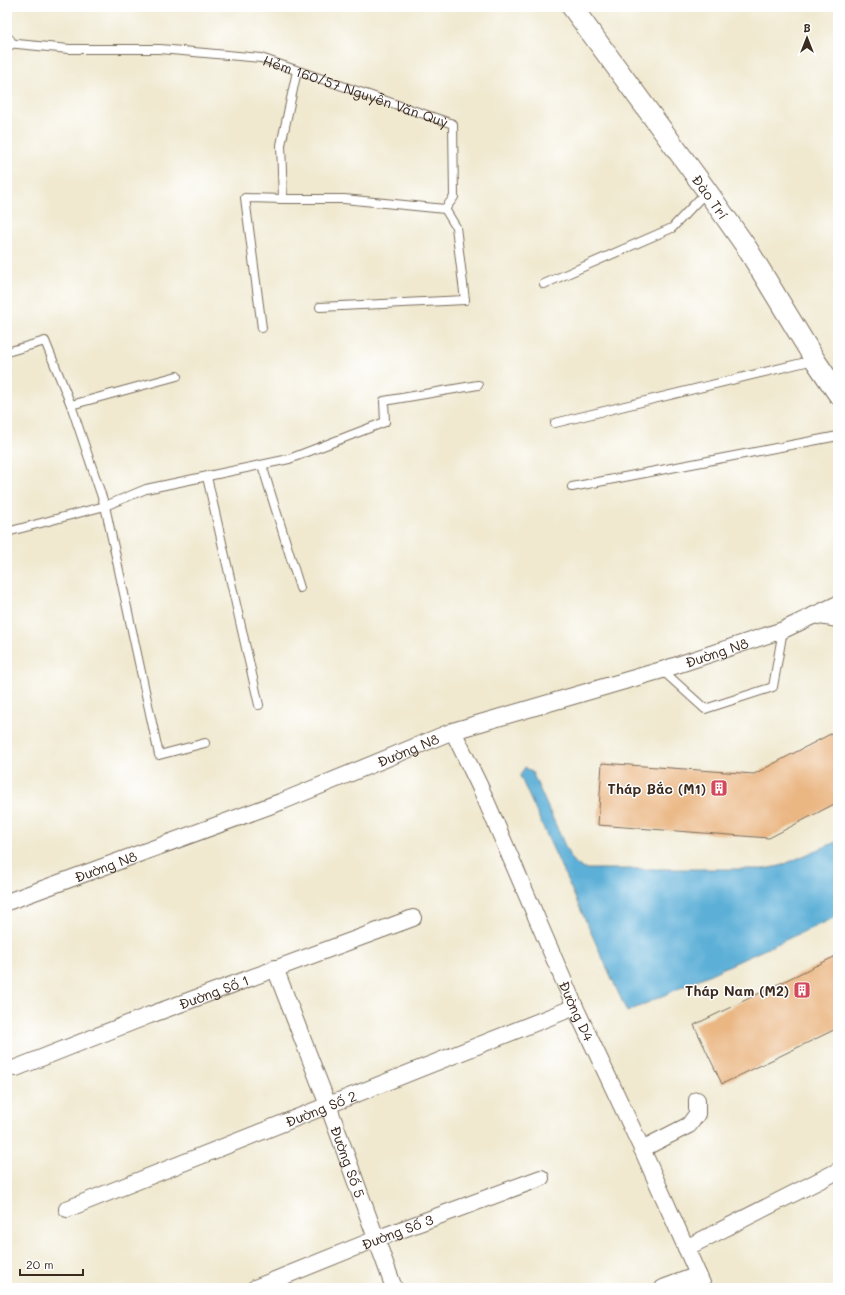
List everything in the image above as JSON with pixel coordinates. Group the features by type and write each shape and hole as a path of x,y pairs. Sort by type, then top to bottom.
{"street":[{"name":"Đào Trí","path":"572,7 747,248 815,360 838,394"},
{"name":"Đường N8","path":"7,902 283,800 453,731 662,670 783,630 838,604"},
{"path":"814,616 838,620"},
{"name":"Đường D4","path":"453,731 481,789 575,1008 642,1148 701,1281"},
{"name":"Đường Số 1","path":"16,1068 150,1015 413,918"},
{"name":"Đường Số 5","path":"276,968 328,1105 394,1288"},
{"name":"Đường Số 2","path":"67,1209 575,1008"},
{"path":"642,1148 689,1125 697,1114 697,1100"},
{"path":"686,1248 838,1171"},
{"name":"Đường Số 3","path":"255,1288 376,1239 541,1178"},
{"path":"663,1288 701,1281"}],"lane":[{"name":"Hẻm 160/57 Nguyễn Văn Quỳ","path":"7,43 69,49 160,49 261,58 453,124 454,197 445,209"},
{"path":"283,199 281,145 297,71"},
{"path":"544,284 672,228 707,191"},
{"path":"262,328 245,198 344,199 445,209 456,227 465,300 320,307"},
{"path":"7,352 45,342 71,405 105,506 159,755 205,743"},
{"path":"555,423 815,360"},
{"path":"71,405 177,376"},
{"path":"7,532 105,506 146,490 289,459 385,422 384,401 478,385"},
{"path":"572,487 838,436"},
{"path":"262,465 300,588"},
{"path":"208,477 259,705"},
{"path":"662,670 704,709 773,687 783,630"}],"water":[{"path":"525,767 532,772 571,859 583,869 763,869 780,866 838,841 838,916 627,1012 520,776"}],"building":[{"name":"Tháp Bắc (M1)","path":"838,730 838,802 769,838 598,825 602,763 754,774"},
{"name":"Tháp Nam (M2)","path":"838,955 838,1028 722,1084 694,1025"}],"place":[{"name":"Tháp Bắc (M1)","path":"719,788"},
{"name":"Tháp Nam (M2)","path":"802,990"}]}
